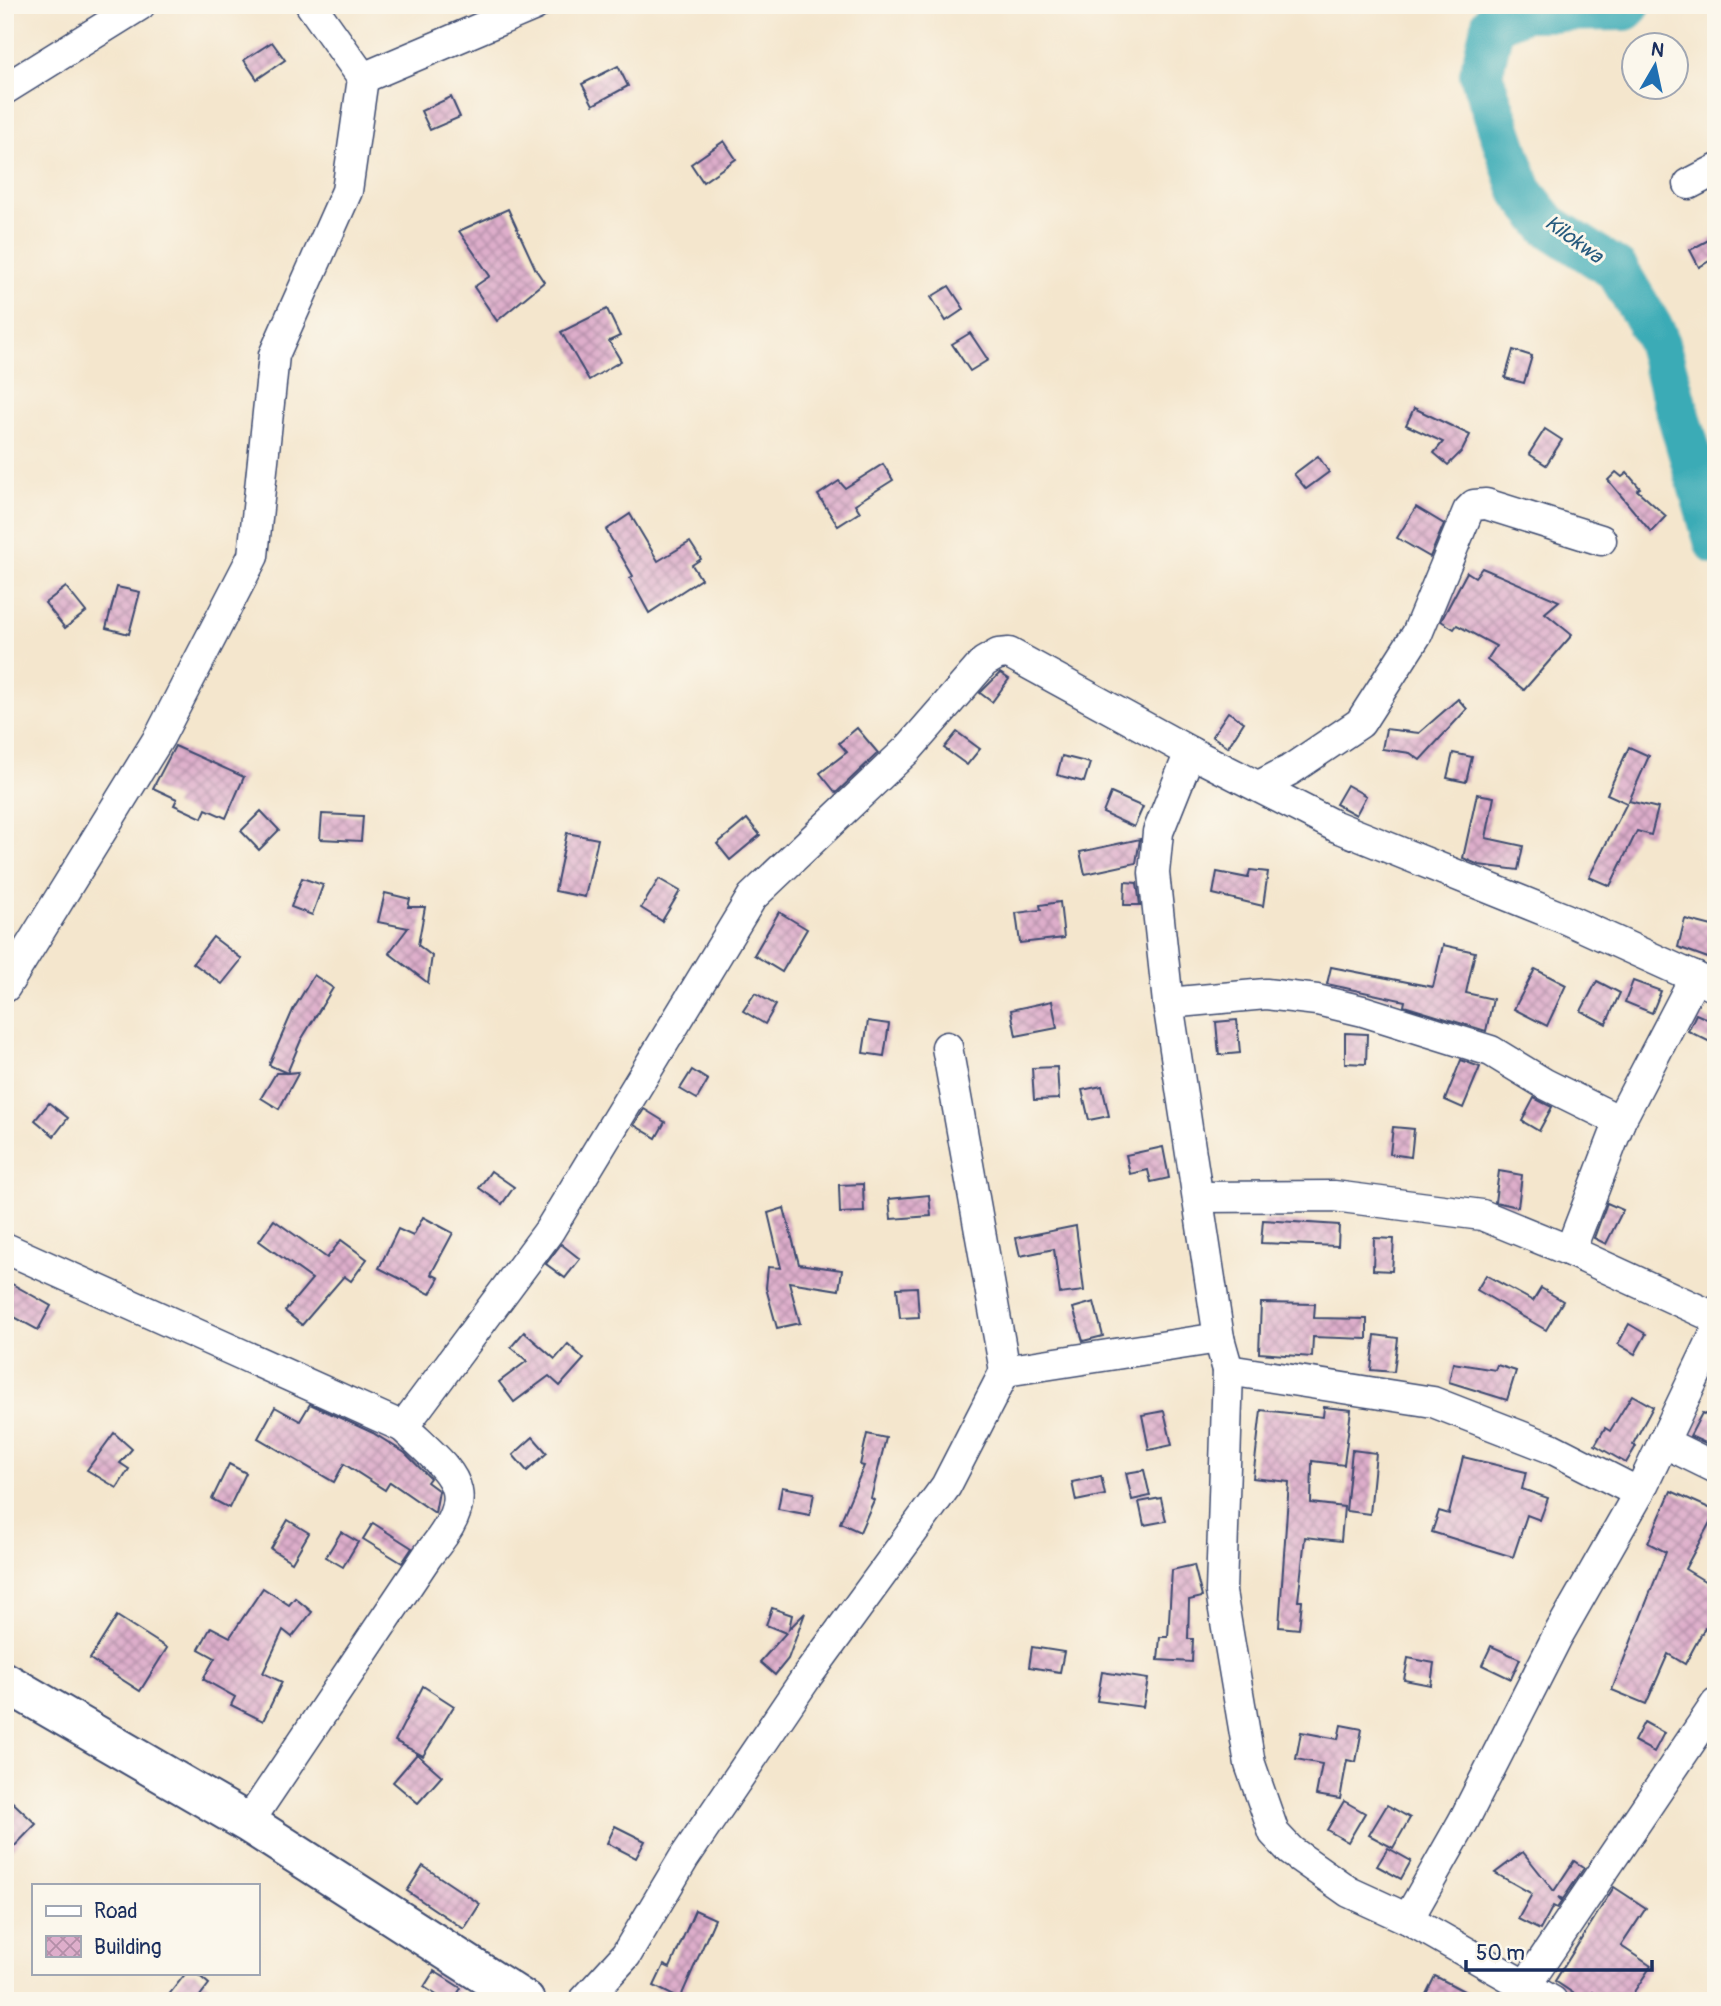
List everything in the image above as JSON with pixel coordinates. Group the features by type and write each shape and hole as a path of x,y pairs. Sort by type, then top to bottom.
{"street":[{"path":"5,89 140,5"},
{"path":"5,987 160,736 253,555 274,355 347,191 363,78 311,5"},
{"path":"363,78 536,5"},
{"path":"1689,184 1716,170"},
{"path":"1259,786 1290,770 1360,723 1417,634 1468,511 1474,505 1486,505 1601,540"},
{"path":"403,1427 495,1298 549,1231 752,897 909,748 984,662 998,654 1009,653 1190,752 1335,826 1503,892 1706,982 1620,1121 1570,1251"},
{"path":"1190,752 1158,832 1155,859 1168,1003 1219,1338 1228,1370 1221,1592 1250,1764 1274,1832 1291,1851 1349,1892 1408,1919 1531,1996 1716,1704"},
{"path":"1168,1003 1266,994 1317,1000 1363,1011 1491,1051 1545,1084 1620,1121"},
{"path":"584,2001 626,1955 684,1858 800,1686 946,1486 1004,1371 947,1047"},
{"path":"1198,1196 1334,1196 1482,1215 1570,1251 1716,1318"},
{"path":"5,1248 403,1427 453,1476 459,1500 452,1527 428,1555 248,1824"},
{"path":"1408,1919 1463,1822 1557,1637 1639,1493 1716,1332"},
{"path":"1004,1371 1219,1338"},
{"path":"1228,1370 1433,1402 1551,1448 1639,1493"},
{"path":"1663,1442 1716,1468"},
{"path":"5,1682 248,1824 525,2001"}],"building":[{"path":"272,42 285,60 257,79 244,60"},
{"path":"618,66 628,86 593,105 582,84"},
{"path":"451,97 460,117 430,130 421,111"},
{"path":"724,141 736,159 703,182 691,164"},
{"path":"508,209 544,282 497,321 474,287 490,276 459,231"},
{"path":"1716,236 1716,257 1699,267 1690,250"},
{"path":"949,286 964,309 946,321 931,297"},
{"path":"607,309 620,336 609,341 621,361 589,380 561,332"},
{"path":"970,333 988,360 970,371 952,344"},
{"path":"1513,350 1532,356 1524,383 1505,378"},
{"path":"1414,408 1470,435 1462,451 1448,465 1434,453 1443,442 1406,425"},
{"path":"1545,429 1562,440 1546,465 1529,454"},
{"path":"1318,456 1329,472 1306,489 1294,474"},
{"path":"883,464 893,480 855,504 860,512 838,526 818,495 839,481 845,488"},
{"path":"1616,472 1622,477 1627,473 1640,488 1637,490 1666,516 1651,532 1608,480"},
{"path":"1416,507 1444,524 1430,557 1397,538"},
{"path":"630,514 658,561 690,542 701,559 692,565 701,579 649,613 630,578 633,576 606,530"},
{"path":"1482,568 1559,601 1545,613 1572,635 1524,690 1487,660 1496,646 1457,625 1454,629 1441,621 1467,572 1475,577"},
{"path":"66,587 86,612 65,628 45,603"},
{"path":"117,587 140,592 129,634 106,628"},
{"path":"1000,673 1009,679 992,702 980,693"},
{"path":"1458,699 1467,709 1420,760 1410,753 1382,749 1386,729 1419,733"},
{"path":"1228,712 1244,722 1228,747 1212,736"},
{"path":"857,728 878,753 836,793 820,773 847,752 839,743"},
{"path":"957,732 980,749 967,765 944,748"},
{"path":"175,746 244,777 226,818 206,809 202,818 174,805 177,799 153,788"},
{"path":"1629,747 1649,756 1629,801 1658,808 1651,835 1637,831 1610,886 1589,877 1627,803 1607,794"},
{"path":"1453,753 1472,757 1466,782 1447,778"},
{"path":"1062,756 1090,763 1084,782 1057,775"},
{"path":"1347,785 1366,796 1356,815 1336,804"},
{"path":"1111,793 1143,807 1134,827 1103,813"},
{"path":"1477,794 1494,797 1486,838 1523,846 1518,870 1479,865 1463,858"},
{"path":"261,811 279,830 259,850 241,831"},
{"path":"322,814 363,816 361,841 320,839"},
{"path":"747,819 760,835 730,860 717,844"},
{"path":"567,833 598,839 585,897 555,891"},
{"path":"1140,839 1136,863 1085,874 1080,852"},
{"path":"1250,870 1268,872 1263,906 1213,894 1217,872 1248,878"},
{"path":"302,878 323,885 312,915 291,907"},
{"path":"659,879 680,891 662,921 641,908"},
{"path":"1125,882 1137,883 1140,905 1124,905"},
{"path":"385,893 410,899 408,907 425,907 418,945 432,956 428,983 389,953 408,928 378,922"},
{"path":"1060,902 1064,938 1020,943 1016,913 1041,910 1040,905"},
{"path":"779,912 807,929 782,972 754,955"},
{"path":"1685,919 1716,927 1716,961 1678,947"},
{"path":"213,937 242,959 222,984 193,963"},
{"path":"1443,945 1475,952 1466,993 1493,999 1486,1031 1404,1006 1405,1001 1327,984 1331,967 1433,987"},
{"path":"1535,969 1566,985 1547,1026 1514,1009"},
{"path":"314,975 333,988 301,1040 287,1073 269,1065 293,1010"},
{"path":"1597,981 1620,993 1606,1024 1581,1011"},
{"path":"1633,981 1661,991 1652,1013 1625,1002"},
{"path":"755,993 776,1005 765,1024 743,1011"},
{"path":"1052,1001 1057,1028 1016,1036 1011,1010"},
{"path":"1696,1014 1716,1023 1716,1045 1688,1031"},
{"path":"1237,1020 1240,1053 1219,1055 1216,1022"},
{"path":"868,1021 889,1024 884,1056 863,1053"},
{"path":"1345,1033 1367,1034 1366,1064 1345,1063"},
{"path":"1461,1060 1480,1067 1463,1108 1445,1100"},
{"path":"1057,1067 1059,1099 1034,1100 1032,1068"},
{"path":"692,1070 708,1080 697,1099 680,1089"},
{"path":"299,1072 279,1109 261,1098 276,1073"},
{"path":"1102,1086 1109,1116 1089,1120 1082,1090"},
{"path":"1534,1098 1552,1107 1539,1131 1522,1121"},
{"path":"49,1103 68,1118 54,1136 35,1120"},
{"path":"644,1109 665,1122 656,1138 634,1125"},
{"path":"1393,1127 1414,1129 1411,1157 1390,1154"},
{"path":"1163,1147 1169,1178 1151,1182 1148,1170 1130,1174 1126,1155"},
{"path":"491,1171 514,1187 502,1204 479,1188"},
{"path":"1499,1171 1522,1175 1518,1207 1495,1202"},
{"path":"863,1184 864,1212 840,1213 839,1185"},
{"path":"929,1195 931,1216 891,1219 889,1199"},
{"path":"1607,1203 1623,1210 1606,1244 1594,1238"},
{"path":"784,1208 799,1264 842,1270 839,1290 789,1282 800,1323 777,1328 766,1288 768,1267 781,1268 768,1213"},
{"path":"423,1217 453,1233 431,1274 439,1278 430,1294 379,1268 398,1229 413,1236"},
{"path":"274,1220 327,1258 341,1240 367,1259 351,1281 344,1276 302,1325 285,1311 312,1279 259,1241"},
{"path":"1263,1220 1339,1225 1338,1246 1261,1243"},
{"path":"1076,1226 1084,1291 1060,1294 1054,1249 1020,1256 1016,1238"},
{"path":"1374,1238 1394,1239 1392,1271 1373,1270"},
{"path":"561,1244 580,1259 565,1278 546,1264"},
{"path":"1486,1275 1533,1301 1541,1288 1563,1301 1546,1330 1477,1290"},
{"path":"5,1280 51,1306 38,1330 5,1312"},
{"path":"917,1287 919,1317 900,1318 897,1288"},
{"path":"1094,1302 1103,1336 1083,1341 1073,1308"},
{"path":"1261,1303 1315,1304 1314,1318 1367,1319 1367,1339 1313,1337 1312,1357 1259,1353"},
{"path":"1629,1324 1646,1334 1635,1354 1618,1344"},
{"path":"524,1332 555,1359 568,1344 584,1359 560,1386 549,1376 514,1402 499,1382 527,1361 511,1347"},
{"path":"1375,1335 1398,1338 1394,1372 1371,1370"},
{"path":"1453,1363 1495,1370 1497,1365 1516,1371 1507,1400 1449,1382"},
{"path":"1632,1395 1653,1407 1626,1463 1595,1445 1605,1428 1610,1431"},
{"path":"310,1404 373,1433 405,1453 430,1478 427,1482 439,1491 435,1513 390,1482 385,1490 344,1464 334,1482 258,1438 275,1407 300,1421"},
{"path":"1324,1407 1351,1410 1344,1465 1312,1461 1311,1503 1344,1507 1341,1541 1305,1537 1298,1601 1302,1601 1299,1629 1279,1627 1289,1482 1253,1478 1261,1410 1323,1417"},
{"path":"1164,1411 1172,1445 1149,1450 1142,1415"},
{"path":"1702,1413 1716,1420 1716,1429 1708,1444 1690,1436"},
{"path":"114,1433 132,1449 120,1463 129,1469 117,1488 87,1470"},
{"path":"867,1434 886,1438 871,1498 874,1500 860,1532 840,1523 864,1466 860,1465"},
{"path":"533,1437 547,1453 527,1471 513,1455"},
{"path":"1352,1450 1376,1453 1370,1514 1346,1511"},
{"path":"1463,1457 1526,1472 1522,1489 1548,1498 1540,1520 1527,1515 1513,1557 1432,1532 1439,1511 1449,1514"},
{"path":"229,1464 246,1473 229,1508 212,1499"},
{"path":"1144,1470 1150,1496 1132,1500 1126,1473"},
{"path":"1101,1476 1105,1495 1076,1501 1072,1482"},
{"path":"782,1487 814,1493 810,1515 778,1509"},
{"path":"1671,1491 1716,1511 1685,1569 1716,1588 1716,1633 1705,1627 1685,1664 1668,1654 1646,1704 1612,1690 1666,1552 1648,1543"},
{"path":"1161,1498 1166,1521 1144,1525 1139,1502"},
{"path":"288,1520 309,1533 292,1562 271,1549"},
{"path":"373,1523 412,1548 402,1563 363,1539"},
{"path":"341,1532 358,1542 343,1567 326,1557"},
{"path":"1194,1565 1202,1597 1189,1600 1188,1639 1193,1639 1192,1662 1158,1660 1160,1637 1168,1637 1172,1570"},
{"path":"263,1588 289,1605 295,1598 312,1612 292,1637 283,1630 263,1673 282,1682 263,1721 231,1705 235,1697 203,1679 215,1658 199,1649 211,1627 230,1637"},
{"path":"772,1608 792,1615 789,1629 805,1613 788,1659 775,1675 760,1662 786,1633 766,1625"},
{"path":"117,1616 167,1648 140,1691 90,1659"},
{"path":"1491,1646 1520,1659 1511,1679 1482,1665"},
{"path":"1032,1647 1064,1652 1060,1672 1029,1667"},
{"path":"1408,1658 1434,1663 1431,1685 1404,1680"},
{"path":"1102,1672 1148,1679 1143,1707 1097,1701"},
{"path":"423,1686 454,1706 423,1756 395,1741"},
{"path":"1644,1722 1664,1733 1654,1752 1634,1741"},
{"path":"1341,1725 1362,1729 1356,1762 1347,1760 1340,1799 1316,1795 1322,1764 1296,1759 1301,1732 1338,1739"},
{"path":"417,1754 442,1776 418,1803 393,1782"},
{"path":"5,1795 36,1824 5,1856"},
{"path":"1344,1801 1365,1813 1348,1842 1327,1830"},
{"path":"1387,1805 1410,1818 1393,1848 1369,1835"},
{"path":"615,1826 645,1841 636,1858 607,1843"},
{"path":"1388,1848 1411,1861 1401,1879 1377,1866"},
{"path":"1523,1852 1554,1891 1574,1861 1584,1868 1563,1899 1558,1897 1562,1901 1557,1908 1553,1906 1540,1930 1518,1919 1532,1894 1495,1873"},
{"path":"423,1866 480,1904 464,1929 407,1891"},
{"path":"1614,1887 1646,1908 1621,1946 1651,1966 1628,2001 1605,2001 1593,1992 1585,2001 1555,1981"},
{"path":"695,1910 715,1919 680,1999 654,1986 664,1965 670,1968"},
{"path":"434,1971 461,1988 453,2001 446,2001 424,1987"},
{"path":"185,1974 197,1974 209,1984 196,2001 164,2001"},
{"path":"1435,1976 1483,2001 1440,2001 1426,1994"}],"waterway":[{"name":"Kilokwa","path":"1629,5 1625,9 1525,10 1493,23 1481,74 1521,191 1548,225 1617,270 1655,334 1716,543"}]}
